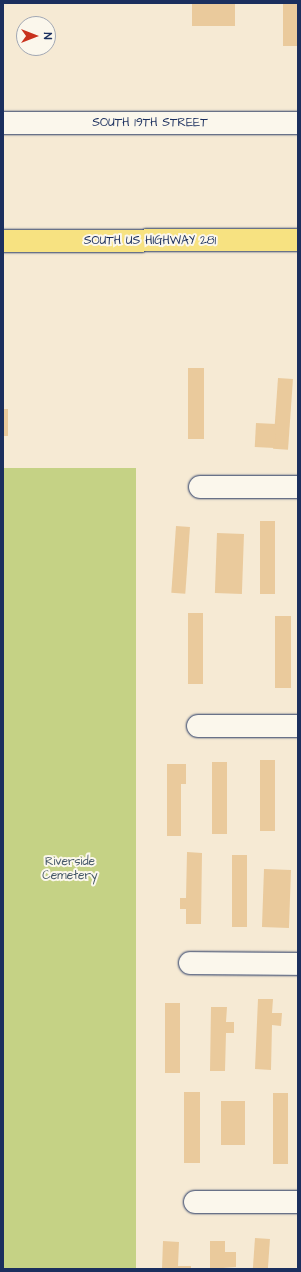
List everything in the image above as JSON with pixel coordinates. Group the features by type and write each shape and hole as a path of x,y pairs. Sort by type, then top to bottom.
{"highway":[{"name":"SOUTH US HIGHWAY 281","path":"3,241 298,240"}],"street":[{"name":"SOUTH 19TH STREET","path":"3,123 298,123"},
{"path":"200,487 298,488"},
{"path":"198,726 298,726"},
{"path":"190,963 298,964"},
{"path":"196,1202 298,1202"}],"green space":[{"name":"Riverside Cemetery","path":"3,468 136,468 136,1269 3,1269"}],"building":[{"path":"192,3 235,3 235,26 192,26"},
{"path":"283,3 298,3 298,46 283,46"},
{"path":"188,368 204,368 204,439 188,439"},
{"path":"278,378 293,379 288,450 273,449"},
{"path":"3,409 8,409 8,436 3,436"},
{"path":"256,423 276,424 275,448 255,447"},
{"path":"260,521 275,521 275,594 260,594"},
{"path":"176,526 190,527 185,594 171,593"},
{"path":"217,533 244,534 242,594 215,593"},
{"path":"188,613 203,613 203,684 188,684"},
{"path":"275,616 291,616 291,688 275,688"},
{"path":"260,760 275,760 275,831 260,831"},
{"path":"212,762 227,762 227,834 212,834"},
{"path":"167,764 186,764 186,784 181,784 181,836 167,836"},
{"path":"187,852 202,853 201,924 186,924 186,909 180,909 180,898 186,898"},
{"path":"232,855 247,855 247,927 232,927"},
{"path":"264,869 291,870 289,928 262,927"},
{"path":"258,999 273,999 272,1013 282,1013 281,1026 272,1025 271,1070 255,1069"},
{"path":"165,1003 180,1003 180,1073 165,1073"},
{"path":"211,1007 227,1007 226,1022 234,1022 234,1033 226,1033 225,1071 210,1071"},
{"path":"184,1092 200,1092 200,1163 184,1163"},
{"path":"273,1093 288,1093 288,1164 273,1164"},
{"path":"221,1101 245,1101 245,1145 221,1145"},
{"path":"255,1238 270,1239 268,1269 253,1269"},
{"path":"163,1241 179,1242 178,1266 191,1266 191,1269 162,1269"},
{"path":"210,1241 225,1241 225,1252 236,1252 236,1267 210,1269"}]}
